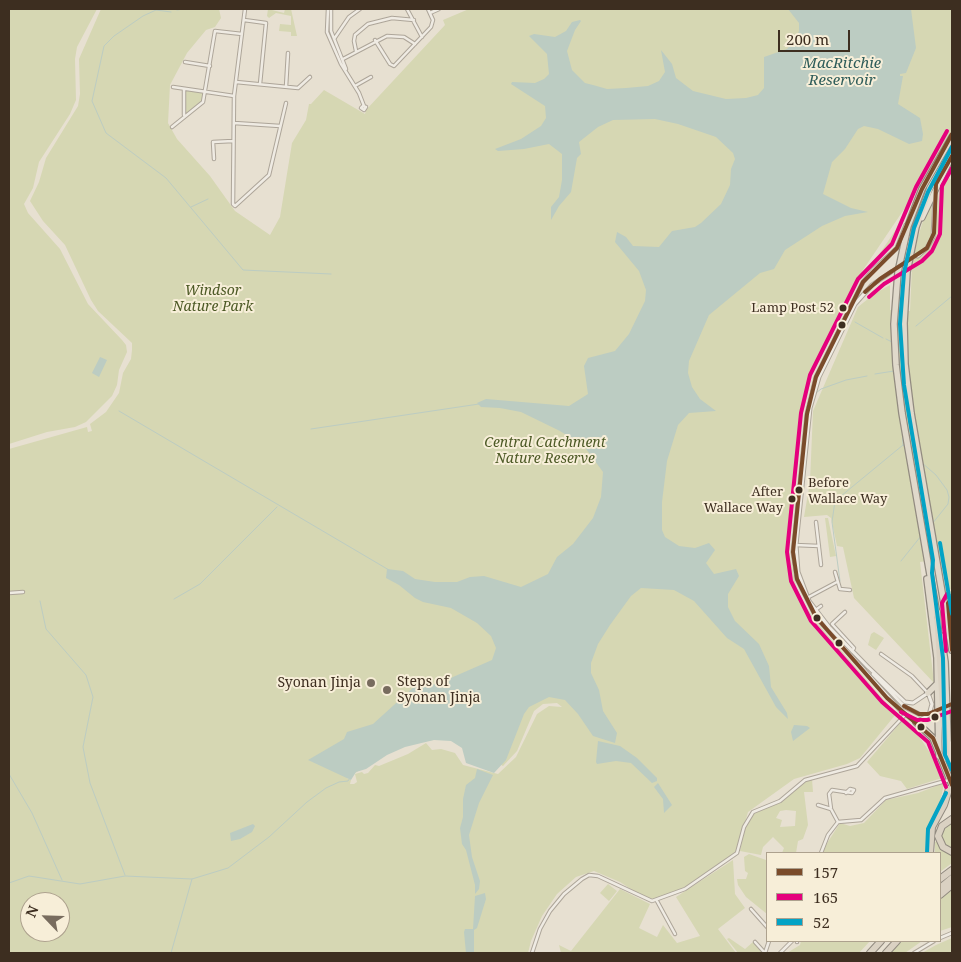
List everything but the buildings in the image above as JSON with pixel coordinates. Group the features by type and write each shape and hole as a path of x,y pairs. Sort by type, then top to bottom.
{"highway":[{"path":"952,138 922,189 904,240 896,304 895,345 898,386 945,662 948,741 952,766"},
{"path":"952,150 927,195 916,227 910,257 905,304 904,345 907,385 952,650"},
{"path":"927,560 926,573 934,632 938,684 935,697 943,757 950,784 944,805 932,828 931,852"},
{"path":"948,622 948,603 952,598"},
{"path":"937,612 943,757"},
{"path":"935,697 927,693 938,684"},
{"path":"916,722 933,738 943,757"},
{"path":"931,852 936,827 952,796"},
{"path":"952,819 942,826 938,836 943,847 952,852"},
{"path":"941,878 952,870"},
{"path":"941,887 952,878"},
{"path":"941,894 952,885"},
{"path":"882,953 892,942"},
{"path":"886,953 896,942"}],"main road":[{"path":"938,160 952,134"},
{"path":"916,227 936,184 952,156"}],"street":[{"path":"246,9 234,96 233,204 235,206 269,175 286,103"},
{"path":"329,9 330,28 346,70"},
{"path":"329,9 327,30 341,64 355,86 364,106"},
{"path":"334,39 349,16 360,9"},
{"path":"407,9 422,37"},
{"path":"375,40 392,66 432,25 428,9"},
{"path":"430,13 439,9"},
{"path":"356,51 355,35 368,24 392,18 414,20"},
{"path":"244,20 266,24 260,84"},
{"path":"172,127 184,115 201,104 206,92 215,31 242,34"},
{"path":"343,59 375,40 395,35 410,39 415,44"},
{"path":"286,87 288,53"},
{"path":"185,62 210,66"},
{"path":"236,82 300,87 310,77"},
{"path":"355,86 371,77"},
{"path":"174,87 234,96"},
{"path":"184,89 184,115"},
{"path":"234,123 280,126"},
{"path":"214,159 213,142 233,141"},
{"path":"918,256 927,248 933,237 936,184"},
{"path":"881,654 912,676 927,693 935,697 929,715 916,722 904,713 822,622 806,598 796,571 795,545 812,389 826,354 863,282 897,248 913,211"},
{"path":"805,443 811,403 819,377 852,309 867,289 891,272"},
{"path":"816,522 821,564"},
{"path":"795,545 819,546"},
{"path":"835,572 836,582 842,590 850,590"},
{"path":"806,598 836,582"},
{"path":"9,593 23,592"},
{"path":"814,611 821,606"},
{"path":"830,626 845,612"},
{"path":"822,622 830,626 850,652 905,702 913,702 927,693"},
{"path":"867,666 905,707 919,714 905,709 869,675"},
{"path":"532,953 540,929 553,907 564,894 586,877 598,876 641,897 657,901 685,889 733,857 739,849 746,819 752,812 780,801 805,780 857,766 882,741 904,713"},
{"path":"821,852 828,835 838,822 861,820 885,798 950,784"},
{"path":"838,822 831,809 828,796 834,790 846,793"},
{"path":"818,805 831,809"},
{"path":"657,901 675,934"},
{"path":"751,909 766,926"},
{"path":"755,942 765,953"},
{"path":"780,953 791,942"},
{"path":"914,953 932,942"}],"green space":[{"path":"9,9 97,9 77,47 75,59 76,100 70,114 39,162 33,188 24,204 28,213 60,249 88,304 122,340 126,345 127,352 119,370 117,385 112,396 86,422 75,427 47,432 9,444"},
{"name":"Central Catchment Nature Reserve","path":"101,9 219,9 221,18 215,27 206,30 187,53 170,85 168,123 177,139 210,176 235,211 270,235 280,217 292,143 306,120 309,104 324,90 365,114 366,110 445,25 443,20 469,9 952,9 952,130 915,193 863,270 841,310 813,371 802,417 789,551 796,586 804,604 818,624 896,714 860,758 847,764 794,779 748,812 736,854 703,877 660,900 643,897 620,882 594,871 576,877 557,894 542,916 528,953 9,953 9,449 87,427 88,432 92,431 90,424 106,412 119,393 123,373 131,359 132,350 132,343 98,311 65,245 43,221 30,201 39,182 46,158 78,106 80,94 79,59","holes":["557,703 562,707 549,706 537,714 516,757 498,774 463,765 455,753 441,749 432,750 426,743 408,754 379,766 375,765 368,773 355,774 357,782 354,784 350,784 351,780 347,778 401,745 446,738 465,745 503,766 517,751 534,711 543,704"]},
{"path":"268,9 284,13 285,9 291,9 297,36 291,36 291,32 279,31 280,24 291,25 291,16 276,13 269,18 267,16"},
{"path":"184,89 206,93 203,102 184,115"},
{"path":"945,173 952,181 952,590 947,588 952,592 952,597 949,598 940,559 920,562 934,683 854,598 843,547 837,546 831,518 827,515 804,517 810,482 813,411 858,307 874,294 890,285 890,310 910,311 912,267 918,237 926,211 932,200 931,235 925,247 917,255 919,257 928,249 934,236 940,184"},
{"path":"899,225 893,246 876,259"},
{"path":"825,518 828,518 836,556 830,557"},
{"path":"874,632 884,638 876,650 868,645 871,634"},
{"path":"902,721 920,738 937,763 942,778 907,789 901,781 880,776 867,762"},
{"path":"812,779 813,792 804,792 808,825 803,839 798,841 796,852 782,852 784,848 773,837 763,847 761,855 740,851 745,827 754,813 780,802 805,781","holes":["780,811 796,811 795,826 780,827 782,820 776,818"]},
{"path":"944,783 940,803 929,831 928,852 824,852 824,848 840,823 850,826 864,823 886,800 918,793"},
{"path":"952,822 952,850 944,845 941,837 944,826"},
{"path":"937,841 952,854 952,863 941,871 941,852 935,852 935,842"},
{"path":"749,854 766,860 766,913 746,897 738,885 737,879 746,879 748,873 745,871 744,857"},
{"path":"733,860 735,894 745,908 718,929 736,953 561,953 559,945 571,951 620,889 650,904 639,928 657,937 663,925 677,943 700,936 676,897"},
{"path":"608,884 617,891 609,901 600,893"},
{"path":"952,889 952,927 941,931 941,898"},
{"path":"729,938 745,949 753,942 764,953 738,953 727,939"},
{"path":"952,938 952,953 922,953 936,945"},
{"path":"801,942 869,942 859,953 787,953 800,945"},
{"path":"901,942 921,942 905,953 890,953"}],"water":[{"name":"MacRitchie Reservoir","path":"788,9 911,9 916,48 906,73 900,74 900,76 903,76 898,104 920,118 923,134 922,141 909,144 878,129 864,126 858,129 845,149 832,162 823,194 851,208 868,212 845,216 822,226 785,250 774,269 760,273 709,315 689,361 688,373 692,387 700,399 716,411 689,413 678,425 667,461 662,502 662,530 665,537 679,546 695,548 709,543 715,550 706,563 714,574 736,569 739,576 728,594 728,607 735,621 759,644 769,666 771,687 787,713 788,719 776,707 744,649 727,638 694,601 674,590 641,588 631,596 610,625 598,644 591,663 591,673 599,690 603,711 617,733 615,743 593,736 578,714 565,700 549,697 529,707 524,714 506,760 494,773 466,763 462,748 451,741 434,740 405,747 387,755 366,769 356,772 351,780 308,760 344,739 347,732 373,724 416,685 437,684 492,660 496,648 491,636 477,623 451,608 423,602 415,598 399,585 386,578 387,569 403,571 415,579 435,582 457,582 470,577 484,576 521,587 548,574 557,557 573,544 593,518 601,497 603,472 584,446 560,431 521,412 481,407 477,403 486,399 569,406 588,394 584,366 588,358 615,351 629,334 645,301 646,290 639,271 615,242 617,232 626,237 633,246 659,247 672,231 695,227 701,223 721,204 730,185 731,169 735,159 733,153 716,137 678,124 655,119 613,120 598,127 579,142 581,154 577,158 571,192 559,206 551,220 551,207 559,197 562,180 562,154 549,144 524,149 498,151 495,149 521,139 541,126 546,118 545,106 511,84 512,82 535,83 544,79 549,74 547,54 529,36 534,34 555,37 566,31 572,22 580,20 567,51 572,70 585,83 607,89 648,86 659,81 665,72 661,50 672,64 676,78 693,91 726,99 746,98 758,95 764,88 764,57 787,49 795,40 799,31 799,23"},
{"path":"100,357 107,360 99,377 92,373"},
{"path":"794,725 810,728 793,741 791,732"},
{"path":"598,741 620,746 637,758 657,778 657,781 652,783 631,763 616,761 597,764"},
{"path":"477,769 493,775 479,803 469,835 472,857 480,881 479,889 475,894 475,885 466,850 462,844 460,828 466,785 475,778"},
{"path":"658,783 672,805 664,813 663,799 654,787"},
{"path":"253,824 255,826 252,832 240,839 231,841 230,833"},
{"path":"485,893 486,899 477,928 474,930 474,953 466,953 464,932 465,929 473,929 475,896"}],"waterway":[{"path":"177,10 183,9"},
{"path":"171,12 156,10 143,16 114,36 104,46 92,101 106,133 166,178 243,270 331,274"},
{"path":"191,207 208,199"},
{"path":"916,326 952,296"},
{"path":"855,322 883,338"},
{"path":"886,339 892,342"},
{"path":"899,363 902,350"},
{"path":"875,374 894,371"},
{"path":"816,393 821,389 846,380 867,376"},
{"path":"311,429 479,404"},
{"path":"119,411 389,570"},
{"path":"902,427 903,445 905,447"},
{"path":"840,581 832,522 835,501 903,445"},
{"path":"921,462 936,475 947,490 949,497 948,504 932,524"},
{"path":"174,599 200,584 277,507"},
{"path":"901,561 921,536"},
{"path":"40,601 46,629 86,675 93,697 83,747 90,783 125,875"},
{"path":"9,774 32,813 62,880"},
{"path":"9,883 29,876 80,884 125,876 192,879 228,868 269,837 307,802 326,788 339,782 348,781 350,778"},
{"path":"171,953 192,879"}],"tunnel":[{"path":"891,272 918,256"},
{"path":"919,715 938,713"}],"transit line":[{"name":"165","path":"946,787 928,742 882,702 811,621 791,581 787,552 801,413 810,375 858,279 892,244 916,187 947,131"},
{"name":"157","path":"952,134 922,189 897,248 863,282 816,377 807,414 793,552 797,579 816,617 887,698 933,738 952,785"},
{"name":"52","path":"952,147 928,192 914,228 904,273 900,324 904,385 933,560 932,573 943,658 945,755 952,770"},
{"name":"157","path":"865,292 880,279 927,248 934,233 936,184 952,156"},
{"name":"165","path":"869,297 884,284 922,261 932,251 940,234 942,186 952,168"},
{"name":"52","path":"940,543 952,614"},
{"name":"165","path":"946,651 942,603 947,594"},
{"name":"157","path":"952,598 948,603 952,650"},
{"name":"157","path":"904,706 919,714 928,714 952,704"},
{"name":"165","path":"901,712 917,720 928,720 952,711"},
{"name":"52","path":"927,852 928,829 946,793"}],"place":[{"name":"Lamp Post 52","path":"843,308"},
{"name":"Before Wallace Way","path":"799,490"},
{"name":"After Wallace Way","path":"792,499"},
{"name":"Syonan Jinja","path":"371,683"},
{"name":"Steps of Syonan Jinja","path":"387,690"}],"park label":[{"name":"Windsor Nature Park","path":"213,300"}]}
